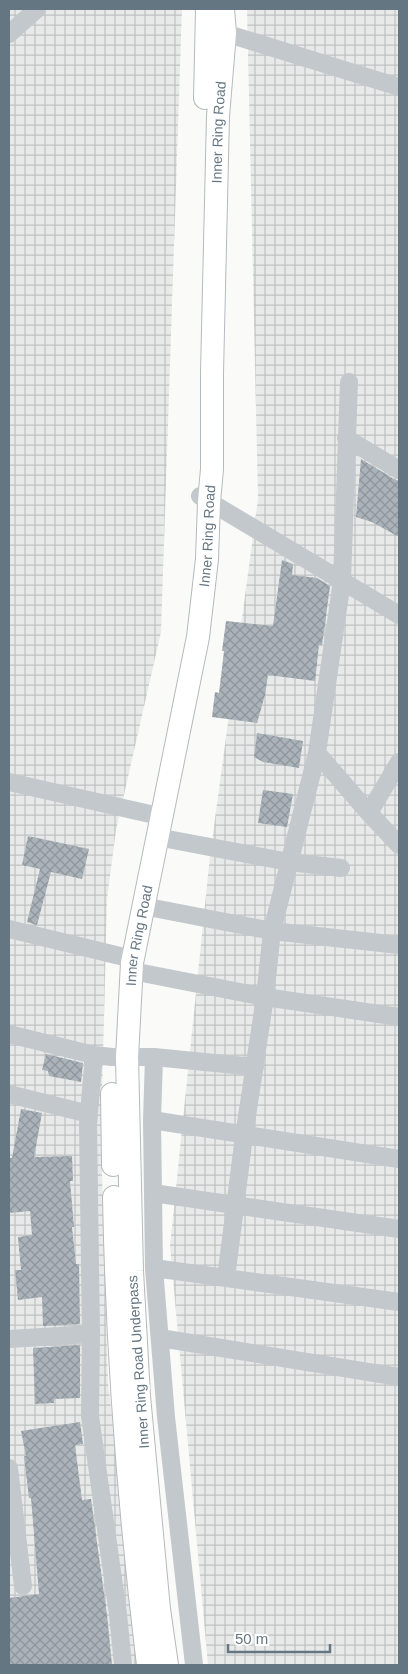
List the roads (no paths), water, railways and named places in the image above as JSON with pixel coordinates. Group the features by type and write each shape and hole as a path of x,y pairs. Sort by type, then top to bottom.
{"main road":[{"name":"Inner Ring Road","path":"111,1057 150,814 185,645 204,499 212,469 212,364 218,116 215,17"},
{"name":"Inner Ring Road","path":"126,963 143,906 202,613 207,559 204,499"},
{"name":"Inner Ring Road Underpass","path":"111,1057 117,1302 136,1565 148,1665"},
{"name":"Inner Ring Road Underpass","path":"111,1057 132,1271 139,1396 158,1599 167,1665"}],"street":[{"path":"9,34 37,9"},
{"path":"215,17 399,87"},
{"path":"226,1278 234,1206 266,997 272,931 317,753 342,581 349,382"},
{"path":"346,438 399,470"},
{"path":"204,499 399,616"},
{"path":"317,753 369,813 399,844"},
{"path":"369,813 399,762"},
{"path":"9,782 150,814"},
{"path":"157,837 289,862 341,868"},
{"path":"143,906 272,931 399,945"},
{"path":"9,929 126,963 266,997 399,1017"},
{"path":"9,1034 111,1057 154,1057 255,1067"},
{"path":"111,1057 89,1114 90,1416 118,1614 123,1665"},
{"path":"154,1057 152,1120 154,1268 166,1417 194,1665"},
{"path":"9,1094 89,1114"},
{"path":"152,1120 399,1160"},
{"path":"153,1193 399,1229"},
{"path":"154,1268 399,1302"},
{"path":"9,1340 91,1334"},
{"path":"160,1338 399,1377"},
{"path":"9,1468 11,1502 23,1586"}]}
